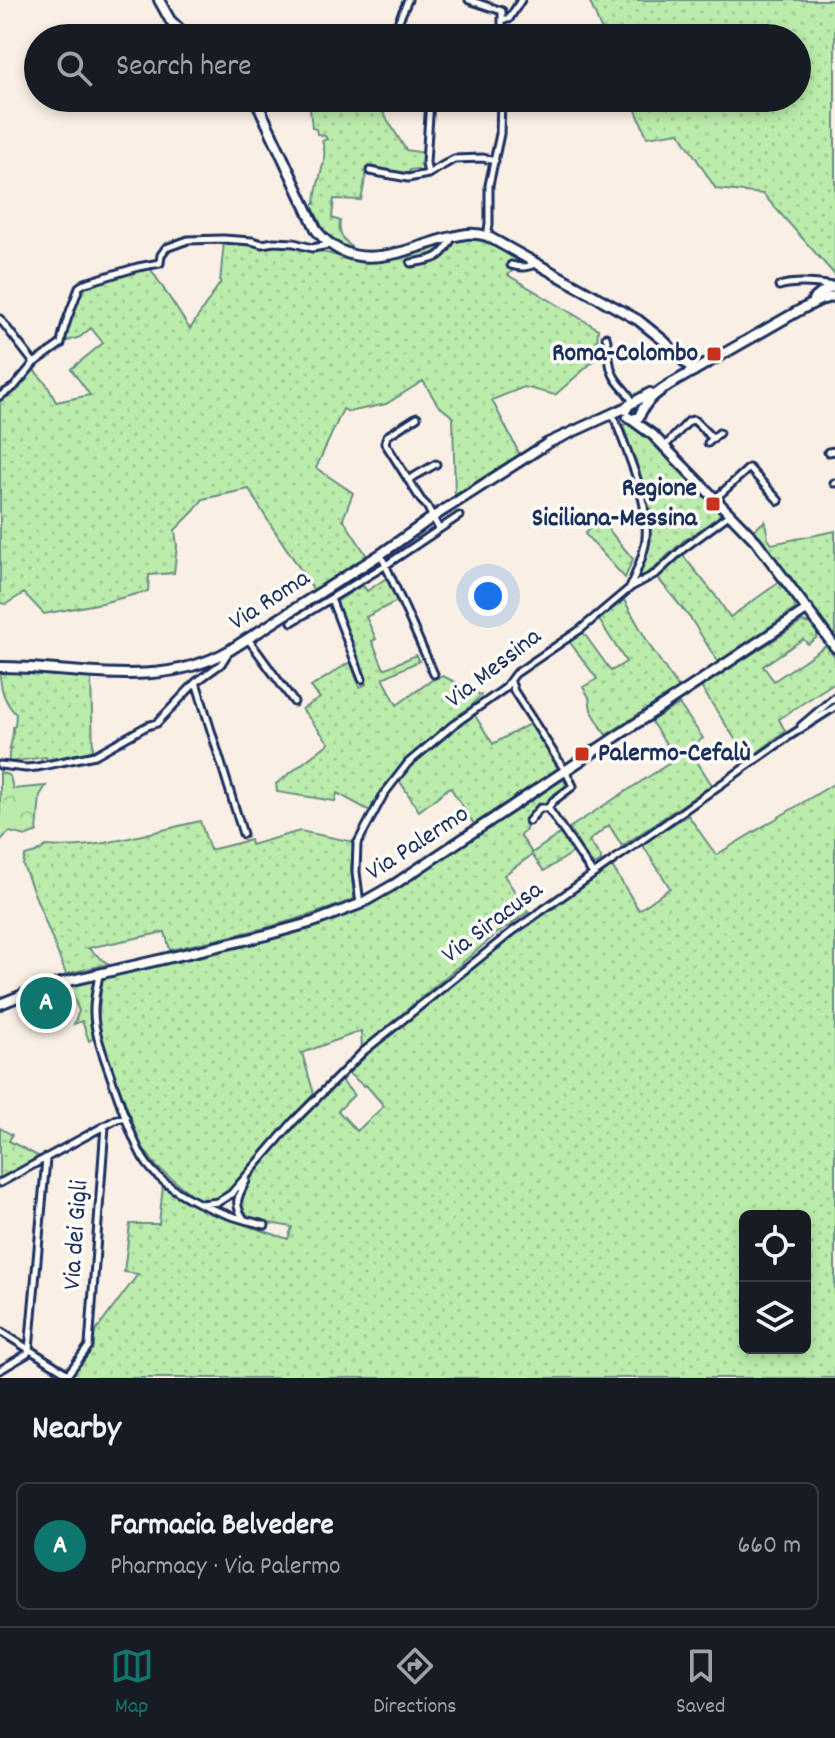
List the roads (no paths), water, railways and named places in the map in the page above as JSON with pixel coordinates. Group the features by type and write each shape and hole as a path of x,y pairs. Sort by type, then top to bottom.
{"street":[{"path":"159,0 173,24"},
{"path":"399,24 408,0"},
{"path":"469,0 502,11 502,24"},
{"path":"502,19 509,19 521,0"},
{"path":"261,112 317,231 337,250 374,257 466,233 490,237 638,320 694,371"},
{"path":"428,174 429,112"},
{"path":"490,237 489,185 500,134 501,112"},
{"path":"370,171 408,178 428,174 454,159 483,158 495,161"},
{"path":"411,263 436,259 452,237"},
{"path":"0,396 22,380 34,363 61,344 62,328 73,308 79,287 85,283 160,263 166,248 188,240 294,243 312,248 329,245"},
{"path":"511,265 520,268 538,263"},
{"path":"807,283 822,295"},
{"path":"779,286 807,283 835,288"},
{"path":"634,410 654,390 694,371 835,288"},
{"path":"0,319 34,363"},
{"path":"606,337 612,372 629,393 634,410 653,435 770,558 835,647"},
{"name":"Via Roma","path":"528,457 634,410"},
{"name":"Via Roma","path":"0,667 140,674 194,667 215,659 548,443 634,410"},
{"path":"417,417 387,436 386,446 439,529"},
{"path":"615,419 640,489 645,513 646,540 631,587"},
{"path":"665,446 689,421 694,420 711,441 719,433"},
{"path":"408,480 436,464"},
{"path":"715,499 749,468 779,501"},
{"name":"Via Messina","path":"360,904 357,844 384,794 408,763 453,725 504,689 515,674 581,629 631,587 657,573 684,548 730,514"},
{"path":"292,622 459,516"},
{"path":"381,554 434,674"},
{"path":"331,599 362,679"},
{"name":"Via Palermo","path":"0,1004 45,987 292,929 360,904 566,772 808,609"},
{"path":"247,638 294,702"},
{"path":"2,765 37,767 95,755 157,723 196,682 221,664 230,650"},
{"path":"511,681 514,691 573,786 548,808"},
{"path":"196,682 243,834"},
{"path":"788,737 835,697"},
{"path":"788,737 835,707"},
{"name":"Via Siracusa","path":"222,1213 229,1209 234,1196 250,1174 293,1122 364,1051 513,931 788,737"},
{"path":"529,821 540,808 548,808"},
{"path":"548,808 593,874"},
{"path":"99,974 94,1023 139,1150 152,1170 201,1204 265,1225"},
{"path":"0,1183 126,1117"},
{"name":"Via dei Gigli","path":"67,1376 89,1346 105,1126"},
{"path":"0,1370 29,1350 46,1159"},
{"path":"201,1204 234,1196 245,1220"},
{"path":"0,1331 67,1376"}],"place":[{"name":"Roma-Colombo","path":"714,354"},
{"name":"Regione Siciliana-Messina","path":"713,504"},
{"name":"Palermo-Cefalù","path":"582,754"},
{"name":"Farmacia Belvedere","path":"46,1003"}]}
